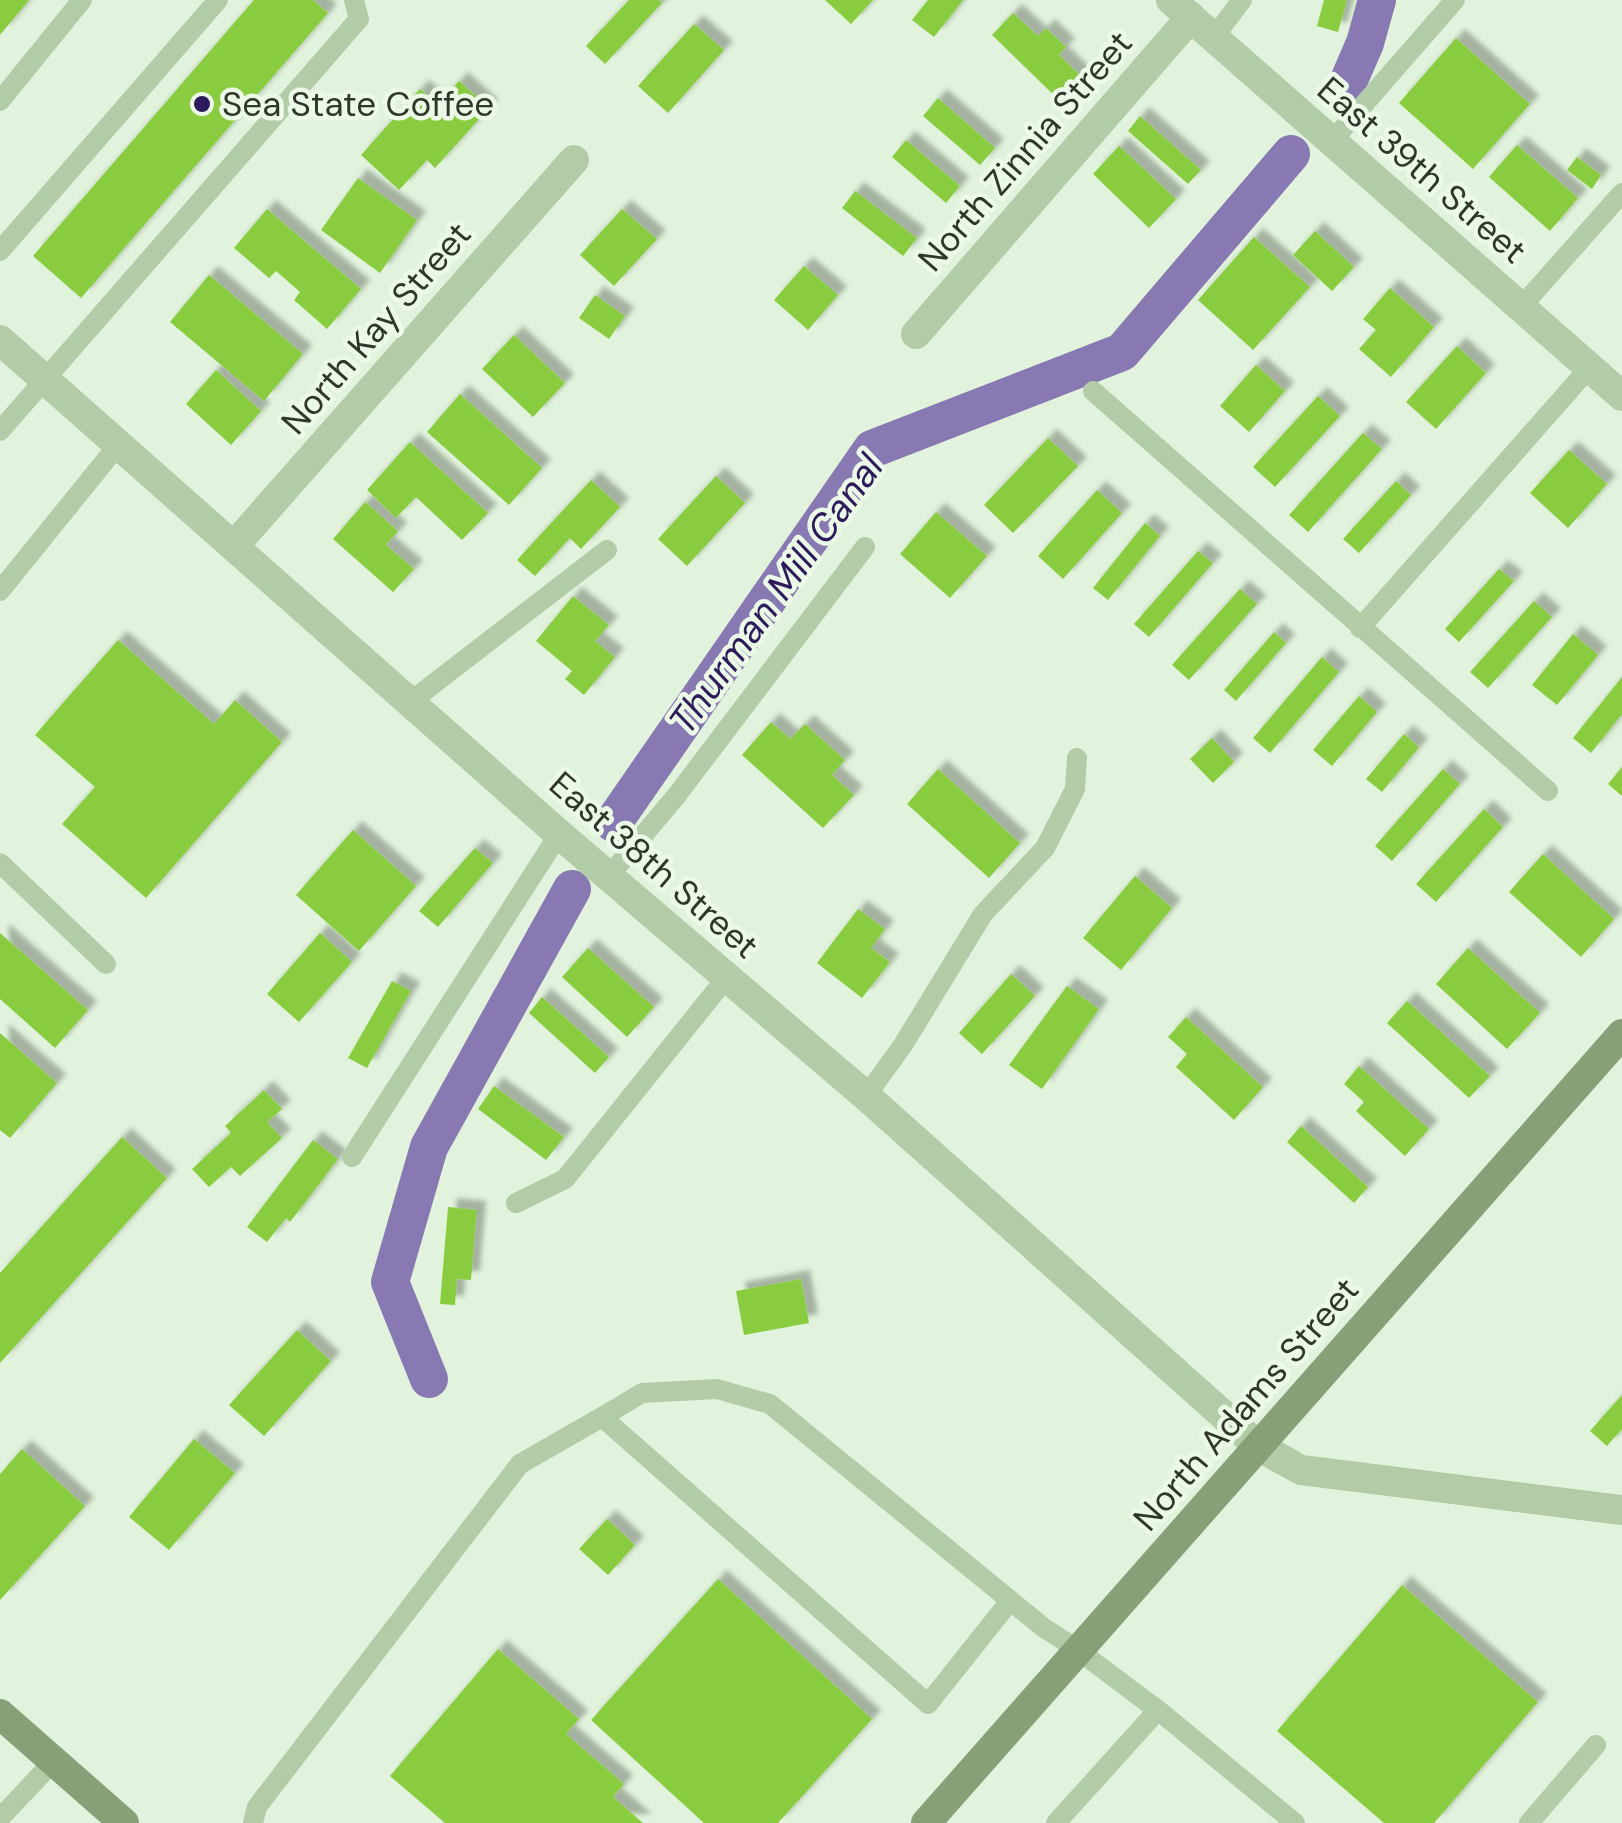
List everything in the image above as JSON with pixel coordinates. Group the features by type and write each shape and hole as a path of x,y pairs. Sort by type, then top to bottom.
{"street":[{"name":"East 39th Street","path":"1192,18 1622,396"},
{"name":"North Zinnia Street","path":"916,334 1192,18"},
{"name":"North Kay Street","path":"234,546 574,160"},
{"name":"East 38th Street","path":"0,340 559,834 866,1096 1258,1446 1302,1470 1622,1510"},
{"name":"North Adams Street","path":"926,1823 1622,1035"},
{"path":"0,1714 124,1823"}],"lane":[{"path":"0,102 82,0"},
{"path":"0,251 218,0"},
{"path":"0,430 359,20 354,0"},
{"path":"1192,18 1242,0"},
{"path":"1332,141 1454,0"},
{"path":"1521,307 1622,193"},
{"path":"1360,628 1590,367"},
{"path":"1093,391 1548,792"},
{"path":"0,591 118,445"},
{"path":"609,876 677,796 865,547"},
{"path":"410,702 608,550"},
{"path":"866,1096 903,1045 983,914 1046,848 1075,789 1077,758"},
{"path":"352,1157 559,834"},
{"path":"0,863 106,964"},
{"path":"516,1203 565,1179 726,977"},
{"path":"276,1823 255,1815 520,1464 642,1393 718,1389 770,1404 1010,1601 1158,1710 1296,1823"},
{"path":"602,1417 928,1704 1010,1601"},
{"path":"1056,1823 1158,1710"},
{"path":"1529,1823 1596,1745"},
{"path":"0,1818 54,1762"}],"building":[{"path":"0,0 29,0 0,35"},
{"path":"254,0 313,0 328,13 81,298 33,256"},
{"path":"629,0 662,3 605,64 586,46"},
{"path":"825,0 873,0 851,24"},
{"path":"928,0 963,0 934,37 912,20"},
{"path":"1324,0 1347,0 1338,32 1317,26"},
{"path":"1013,13 1038,36 1046,28 1066,47 1059,55 1088,83 1066,107 992,35"},
{"path":"694,24 724,50 668,113 638,86"},
{"path":"1456,38 1530,104 1473,169 1399,103"},
{"path":"459,81 489,108 435,168 427,160 399,190 361,155 420,89 438,104"},
{"path":"938,98 995,148 980,165 923,116"},
{"path":"1140,116 1201,170 1188,184 1128,131"},
{"path":"906,140 960,186 946,203 892,157"},
{"path":"1517,145 1578,198 1550,231 1489,177"},
{"path":"1119,146 1176,199 1149,228 1093,174"},
{"path":"1577,157 1601,175 1592,189 1567,170"},
{"path":"358,178 417,220 380,273 321,230"},
{"path":"855,191 917,238 903,256 842,208"},
{"path":"267,209 361,289 327,329 294,300 300,292 276,271 269,278 234,248"},
{"path":"622,209 657,239 614,286 580,255"},
{"path":"1315,231 1354,267 1332,291 1293,255"},
{"path":"1254,237 1310,287 1253,350 1198,300"},
{"path":"804,266 838,295 808,330 774,300"},
{"path":"209,275 303,354 264,401 170,322"},
{"path":"1390,288 1434,327 1391,377 1359,349 1376,330 1363,319"},
{"path":"595,295 625,316 609,339 579,318"},
{"path":"514,335 565,383 533,417 482,369"},
{"path":"1457,346 1486,373 1436,429 1406,402"},
{"path":"1256,365 1285,391 1249,432 1220,406"},
{"path":"216,370 261,411 231,445 186,404"},
{"path":"460,394 542,468 509,505 427,432"},
{"path":"1318,396 1340,416 1275,487 1253,467"},
{"path":"1363,433 1382,449 1308,532 1289,515"},
{"path":"1048,438 1078,466 1013,533 984,505"},
{"path":"410,442 488,513 462,540 416,497 396,518 367,490"},
{"path":"1569,450 1607,484 1568,528 1530,493"},
{"path":"716,476 745,503 687,566 658,539"},
{"path":"591,480 620,507 581,549 570,538 535,576 517,560"},
{"path":"1396,481 1411,495 1359,553 1343,539"},
{"path":"1097,490 1122,513 1063,579 1038,556"},
{"path":"365,502 398,531 386,545 414,569 393,592 333,539"},
{"path":"936,512 987,556 950,598 900,554"},
{"path":"1145,523 1160,536 1108,600 1093,588"},
{"path":"1198,551 1213,563 1149,637 1134,624"},
{"path":"1499,569 1514,581 1459,642 1445,629"},
{"path":"1240,589 1257,604 1189,680 1172,665"},
{"path":"573,596 609,625 595,641 615,657 584,695 565,679 572,671 536,641"},
{"path":"1534,601 1552,617 1488,688 1470,672"},
{"path":"1274,632 1286,643 1236,701 1224,690"},
{"path":"1573,634 1598,655 1557,705 1532,685"},
{"path":"118,640 214,724 235,700 282,742 146,898 62,824 95,787 35,735"},
{"path":"1322,657 1339,672 1270,753 1253,738"},
{"path":"1622,677 1622,714 1591,753 1573,738"},
{"path":"1359,696 1377,712 1332,766 1313,750"},
{"path":"771,722 790,739 805,724 845,760 832,775 854,795 823,828 742,755"},
{"path":"1404,734 1419,747 1382,792 1366,779"},
{"path":"1212,738 1234,762 1213,783 1190,759"},
{"path":"1622,767 1622,796 1608,784"},
{"path":"938,769 1020,843 989,878 907,804"},
{"path":"1443,769 1460,784 1392,861 1375,846"},
{"path":"1484,809 1503,827 1436,902 1416,884"},
{"path":"353,830 416,886 359,951 296,895"},
{"path":"475,848 493,863 438,927 419,911"},
{"path":"1543,854 1614,919 1581,957 1509,892"},
{"path":"1135,876 1172,908 1121,970 1083,938"},
{"path":"858,909 885,929 871,948 890,962 862,998 817,963"},
{"path":"0,933 88,1010 55,1048 0,999"},
{"path":"320,933 352,962 299,1022 267,994"},
{"path":"588,948 654,1007 627,1037 562,977"},
{"path":"1468,948 1540,1013 1507,1049 1436,984"},
{"path":"1011,974 1035,996 982,1054 959,1033"},
{"path":"392,981 411,991 367,1068 348,1058"},
{"path":"1067,986 1099,1009 1042,1089 1009,1065"},
{"path":"542,997 609,1057 595,1073 529,1013"},
{"path":"1407,1001 1490,1076 1469,1098 1387,1023"},
{"path":"1186,1017 1263,1087 1234,1120 1176,1067 1187,1054 1168,1037"},
{"path":"0,1033 57,1083 10,1138 0,1130"},
{"path":"1359,1066 1429,1129 1405,1156 1356,1111 1364,1102 1344,1084"},
{"path":"494,1086 564,1137 546,1160 478,1109"},
{"path":"264,1090 282,1109 267,1122 282,1138 240,1176 231,1167 209,1187 192,1169 231,1133 225,1126"},
{"path":"1301,1126 1368,1187 1354,1203 1287,1142"},
{"path":"122,1137 167,1178 0,1363 0,1273"},
{"path":"313,1140 338,1159 290,1222 286,1218 267,1242 247,1227"},
{"path":"448,1207 477,1210 471,1280 457,1279 455,1305 440,1304"},
{"path":"801,1279 809,1323 744,1335 736,1291"},
{"path":"297,1330 331,1361 264,1436 229,1405"},
{"path":"1622,1395 1622,1429 1607,1446 1590,1431"},
{"path":"194,1439 235,1473 169,1550 129,1517"},
{"path":"22,1449 85,1506 0,1600 0,1474"},
{"path":"607,1519 635,1545 608,1575 579,1549"},
{"path":"718,1579 872,1719 778,1823 704,1823 591,1720"},
{"path":"1402,1585 1538,1702 1434,1823 1384,1823 1277,1731"},
{"path":"498,1649 579,1719 566,1734 624,1784 613,1797 643,1823 445,1823 390,1776"}],"waterway":[{"name":"Thurman Mill Canal","path":"1346,87 1365,43 1377,0"},
{"name":"Thurman Mill Canal","path":"613,823 872,449 1122,352 1291,154"},
{"name":"Thurman Mill Canal","path":"429,1379 390,1282 429,1147 572,889"}],"place":[{"name":"Sea State Coffee","path":"202,104"}]}
